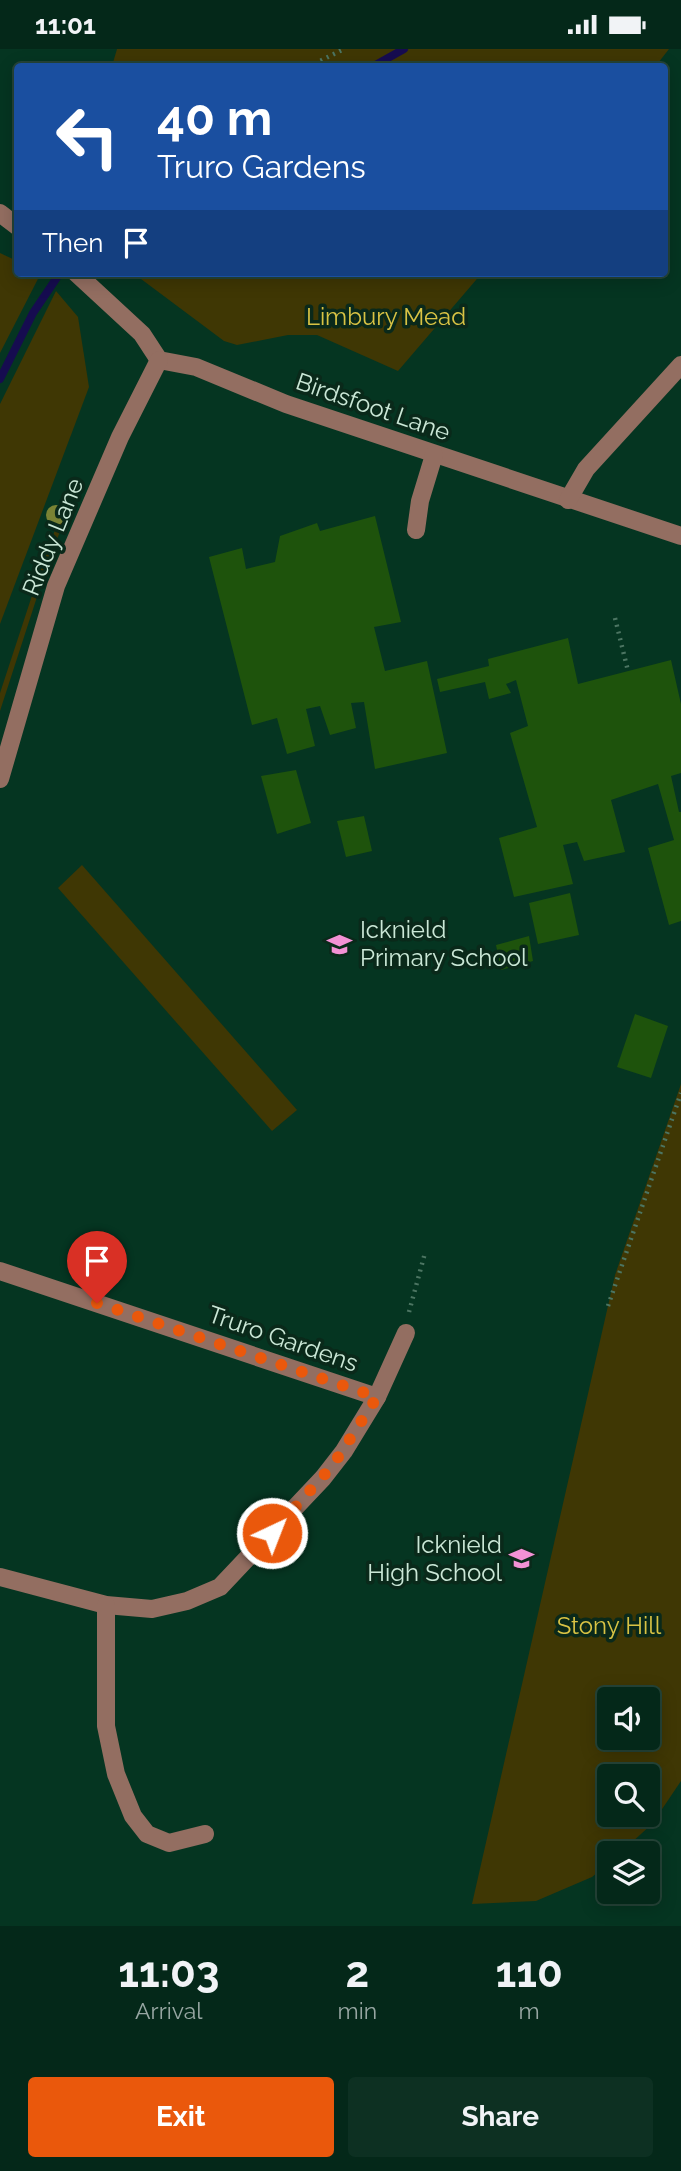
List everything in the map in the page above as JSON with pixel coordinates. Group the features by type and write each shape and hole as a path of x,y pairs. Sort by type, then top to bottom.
{"street":[{"path":"0,213 14,224"},
{"path":"81,277 142,334 159,361"},
{"name":"Birdsfoot Lane","path":"159,361 196,367 286,404 681,536"},
{"name":"Riddy Lane","path":"0,779 56,586 124,428 159,361"},
{"path":"568,500 586,469 681,365"},
{"path":"416,530 420,501 434,454"},
{"name":"Truro Gardens","path":"0,1271 377,1397 344,1451 323,1478 220,1587 187,1601 152,1609 106,1605 0,1577"},
{"path":"377,1397 406,1333"},
{"path":"106,1605 106,1726 116,1774 133,1816 147,1834 169,1843 205,1834"}],"path":[{"path":"316,63 344,49"},
{"path":"615,618 628,671"},
{"path":"608,1306 681,1093"},
{"path":"406,1333 409,1308 425,1253"}],"green space":[{"path":"117,49 669,49 658,63 113,63"},
{"path":"0,253 14,260 14,277 39,277 0,353"},
{"name":"Limbury Mead","path":"138,277 479,277 398,371 317,335 288,335 237,345 224,341"},
{"path":"56,291 78,317 89,387 0,624 0,404"},
{"path":"72,500 48,563 0,711 0,693 44,559 63,509"},
{"path":"82,865 297,1110 272,1131 58,888"},
{"name":"Stony Hill","path":"681,1084 681,1781 660,1812 660,1764 597,1764 597,1827 649,1827 633,1841 597,1841 597,1873 592,1877 536,1901 472,1904 615,1275"}],"building":[{"path":"375,516 401,622 374,627 385,671 427,661 447,753 375,769 364,702 351,703 356,728 330,735 320,706 306,709 315,746 287,754 277,718 252,725 209,557 242,548 246,569 275,562 280,536 317,523 320,531"},
{"path":"568,638 578,684 671,660 681,704 681,773 671,776 681,812 681,921 669,925 648,848 674,840 658,784 611,800 625,852 584,861 577,842 563,845 573,884 514,897 499,838 537,827 510,733 528,726 516,680 506,684 511,693 489,699 485,682 440,692 437,679 489,666 488,659"},
{"path":"296,770 311,823 277,834 261,776"},
{"path":"364,816 372,851 346,857 337,821"},
{"path":"570,893 579,935 538,944 529,903"},
{"path":"529,936 533,961 501,970 496,945"},
{"path":"635,1014 668,1026 651,1078 617,1067"}],"waterway":[{"path":"379,63 404,49"},
{"path":"0,379 33,313 57,277"}],"place":[{"name":"Icknield Primary School","path":"340,944"},
{"name":"Icknield High School","path":"522,1559"}],"route":[{"path":"97,1303 377,1397 344,1451 272,1533"}]}
